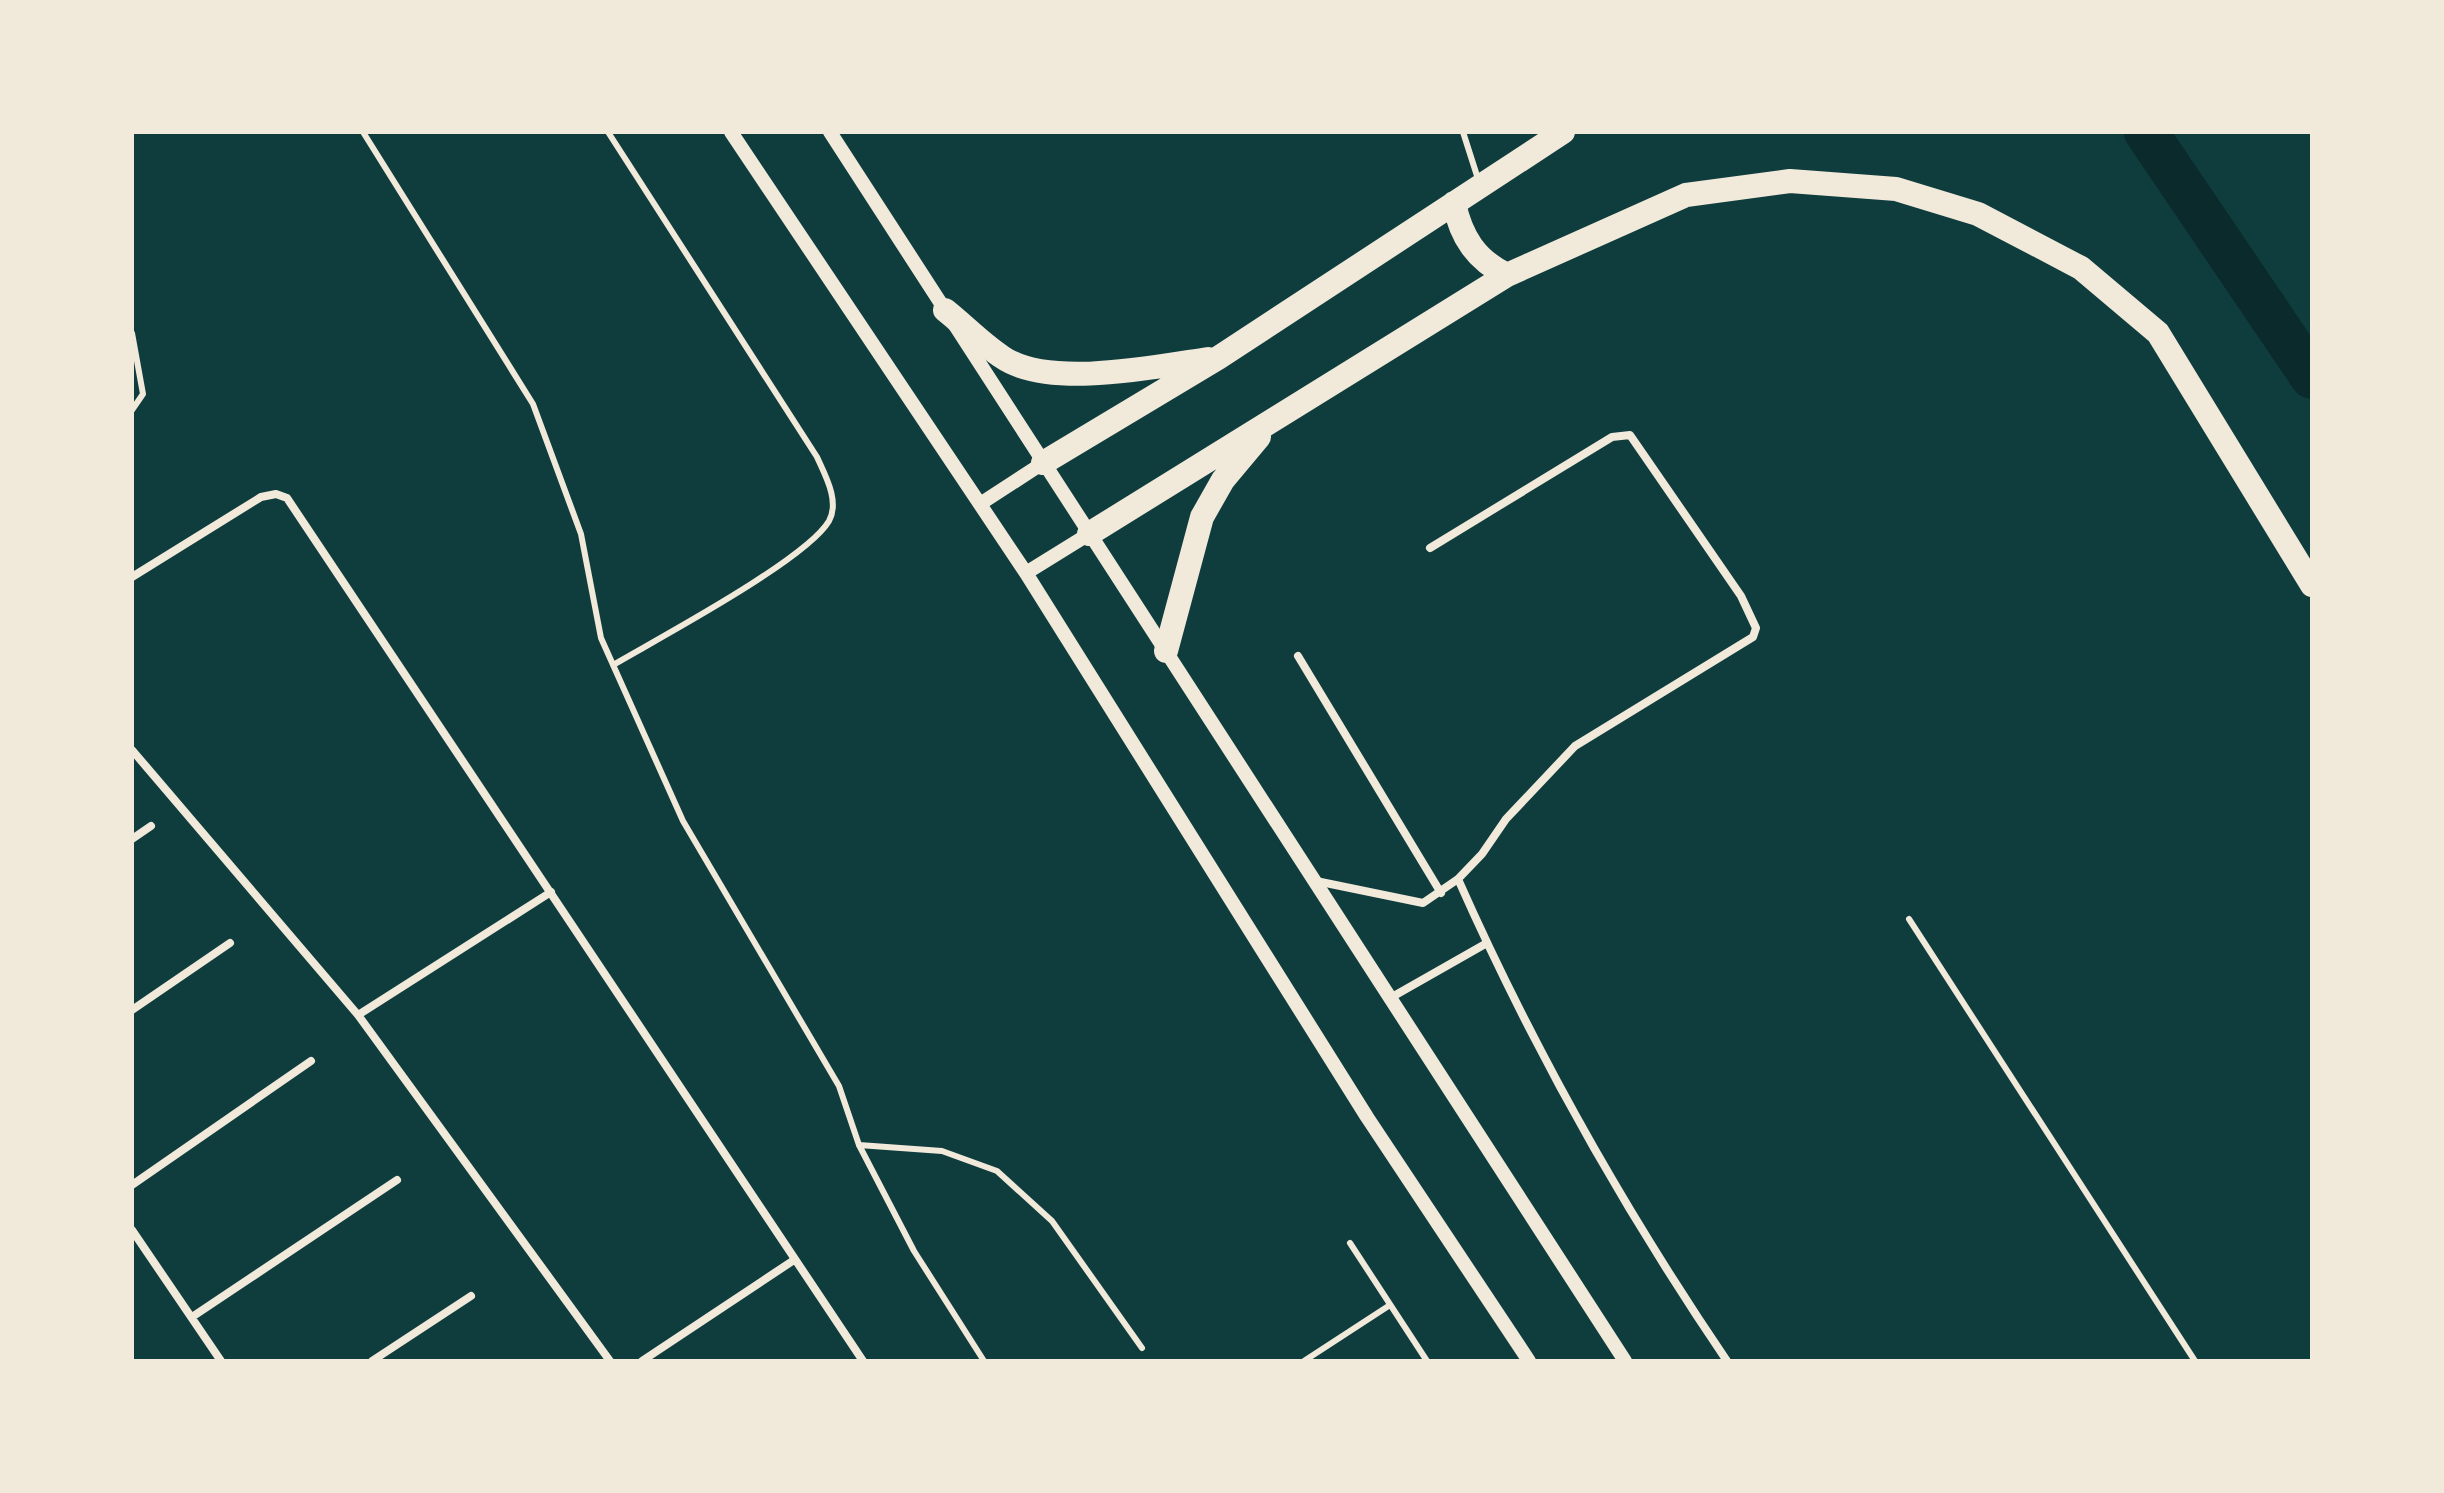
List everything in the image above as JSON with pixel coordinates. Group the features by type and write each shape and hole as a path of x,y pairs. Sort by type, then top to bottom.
{"highway":[{"path":"1043,463 1218,358 1563,132"},
{"path":"1089,534 1507,275 1686,195 1790,181 1896,189 1978,214 2081,268 2158,333 2312,585"},
{"path":"1454,203 1458,226 1470,245 1485,264 1507,275"},
{"path":"945,310 1004,360 1062,375 1218,358"},
{"path":"1166,651 1202,517 1223,480 1273,420"}],"street":[{"path":"731,132 1026,573 1367,1117 1529,1361"},
{"path":"830,132 1625,1361"},
{"path":"1316,881 1423,903 1441,893 1482,854 1506,819 1575,746 1753,637 1756,628 1741,596 1630,435 1612,437 1430,548"},
{"path":"980,504 1043,463"},
{"path":"132,577 261,497 276,494 287,498 863,1361"},
{"path":"1026,573 1089,534"},
{"path":"1298,656 1441,893"},
{"path":"132,750 358,1015 610,1361"},
{"path":"132,839 151,826"},
{"path":"1458,879 1562,1095 1660,1263 1727,1361"},
{"path":"358,1015 551,892"},
{"path":"132,1010 230,943"},
{"path":"1392,997 1487,943"},
{"path":"132,1185 311,1061"},
{"path":"192,1317 397,1180"},
{"path":"132,1230 221,1361"},
{"path":"642,1361 794,1260"},
{"path":"372,1361 471,1296"}],"lane":[{"path":"363,132 533,404 581,534 601,638 683,821 839,1086 859,1145 914,1251 984,1361"},
{"path":"608,132 817,457 833,498 829,521 793,556 613,665"},
{"path":"1463,132 1480,186"},
{"path":"132,333 143,394 132,410"},
{"path":"1909,919 2195,1361"},
{"path":"859,1145 942,1151 997,1171 1052,1221 1142,1348"},
{"path":"1350,1243 1427,1361"},
{"path":"1304,1361 1390,1305"}],"waterway":[{"path":"2146,132 2312,377"}]}
